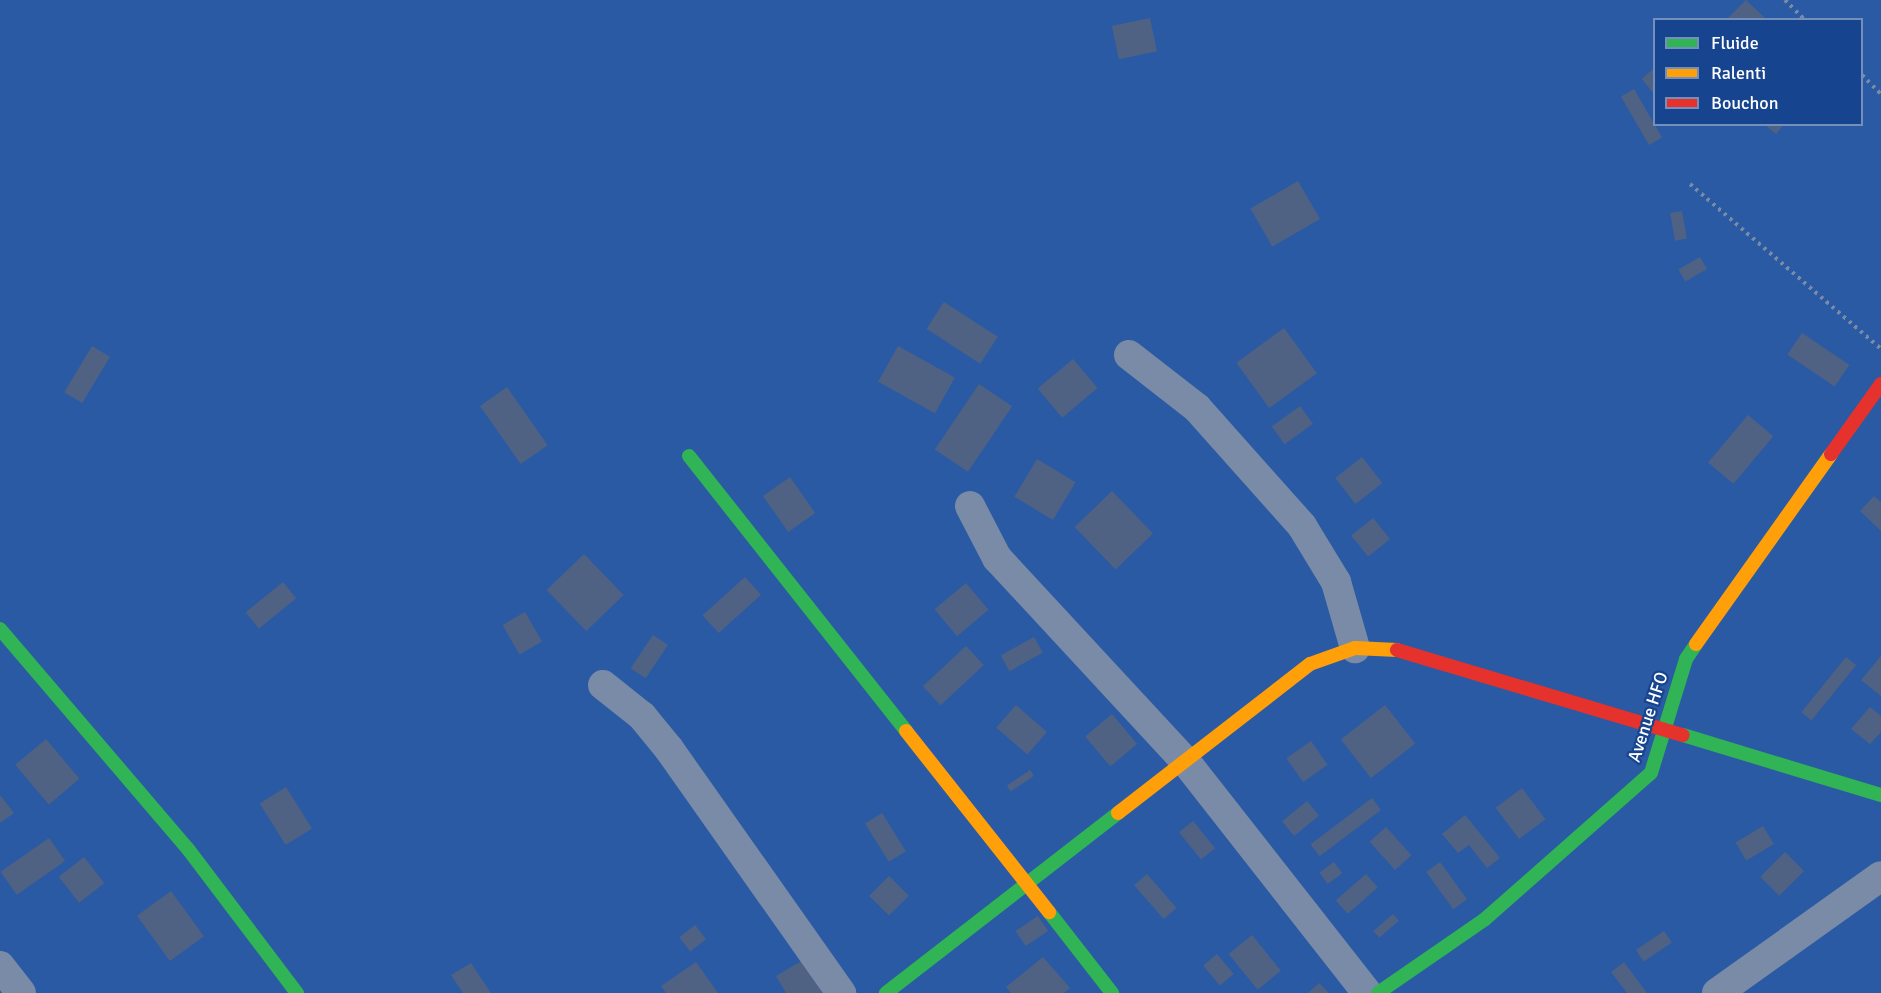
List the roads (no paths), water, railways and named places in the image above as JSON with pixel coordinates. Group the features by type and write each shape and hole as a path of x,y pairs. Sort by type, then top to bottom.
{"street":[{"path":"1129,355 1197,408 1302,526 1336,582 1355,648"},
{"name":"Avenue HFO","path":"1378,993 1484,920 1614,811 1651,773 1666,732 1686,658 1881,385"},
{"path":"689,456 1112,993"},
{"path":"970,506 997,558 1186,762 1367,993"},
{"path":"0,629 188,849 297,993"},
{"path":"886,993 1029,885 1311,664 1355,648 1399,650 1881,795"},
{"path":"603,685 642,716 669,749 841,993"},
{"path":"1717,993 1881,876"},
{"path":"0,966 21,993"}]}
